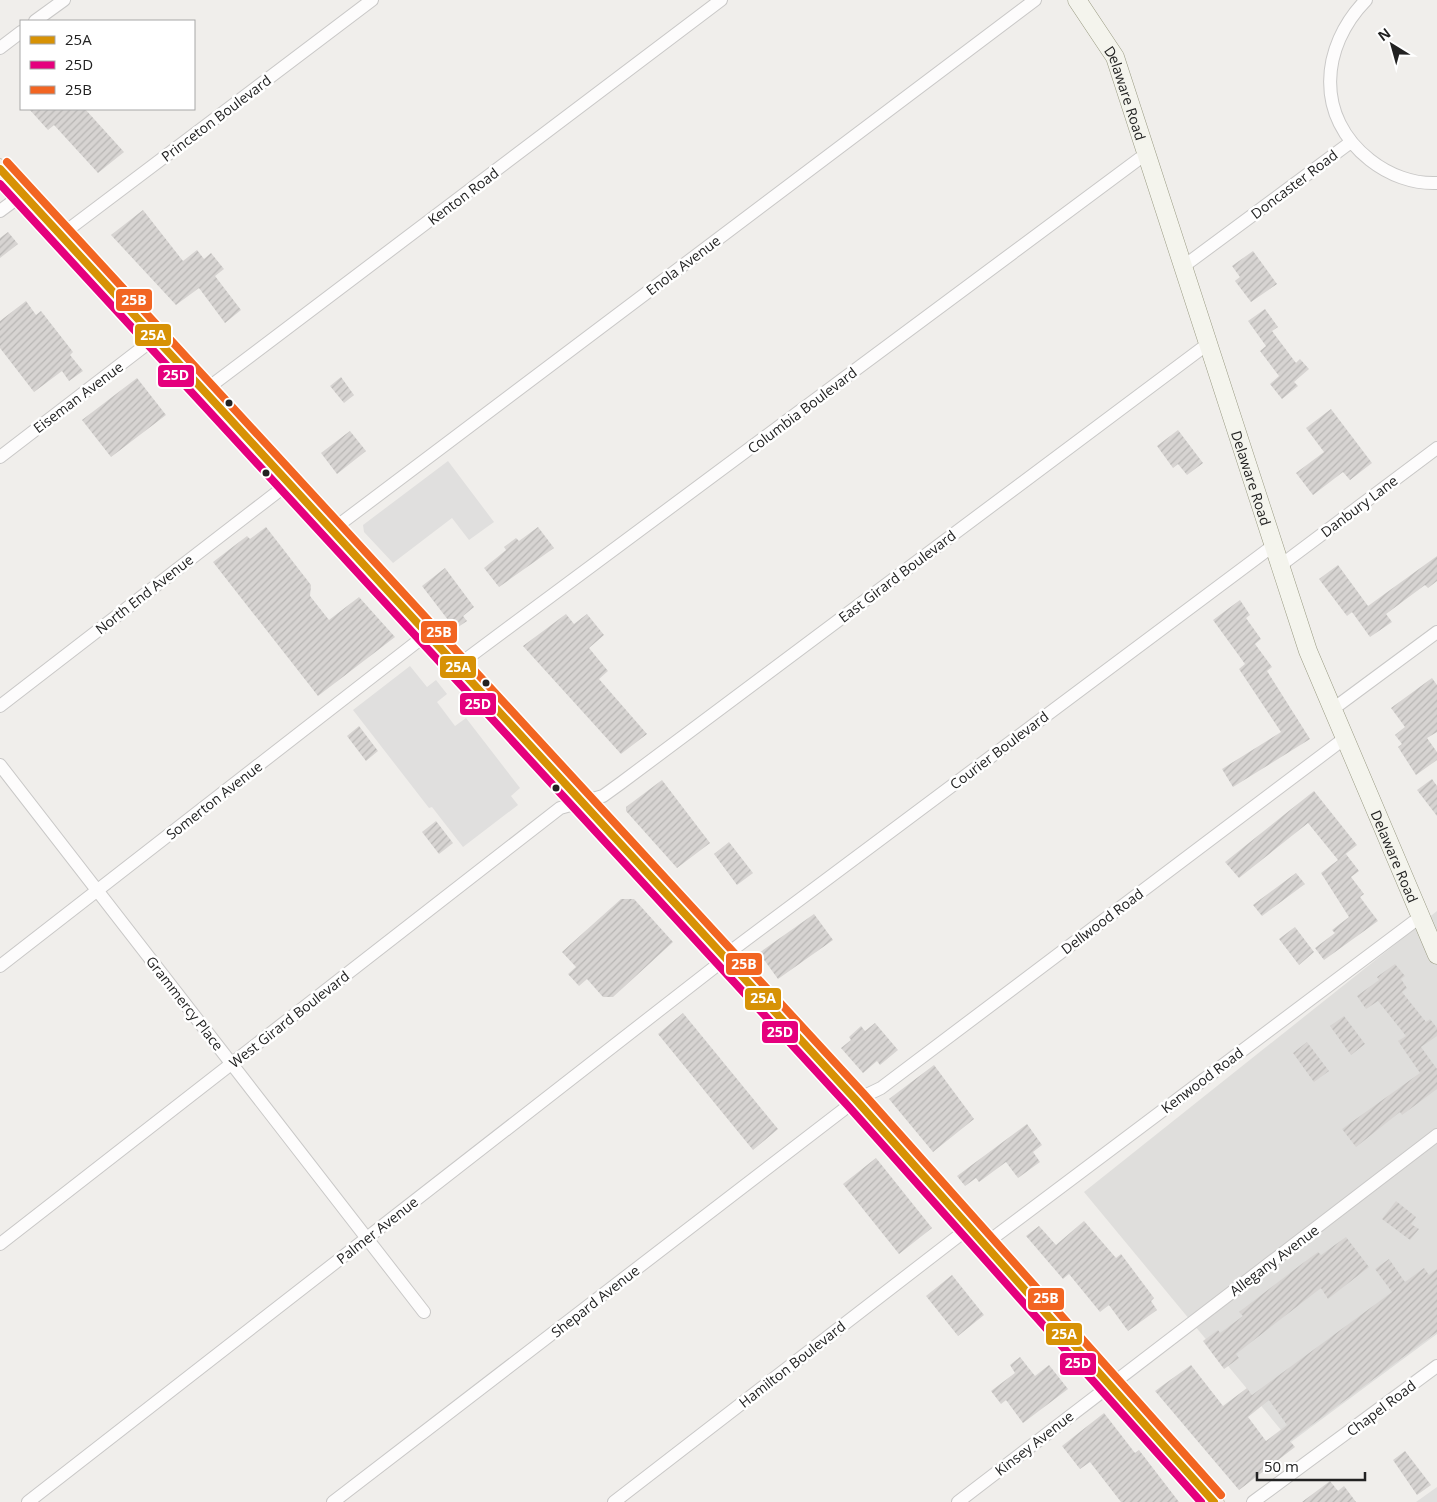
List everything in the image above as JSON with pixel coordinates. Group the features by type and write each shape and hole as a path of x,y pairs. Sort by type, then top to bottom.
{"main road":[{"path":"0,169 856,1100 1214,1502"}],"street":[{"path":"36,20 64,0"},
{"name":"Princeton Boulevard","path":"60,235 372,0"},
{"name":"Kenton Road","path":"204,391 721,0"},
{"name":"Enola Avenue","path":"332,530 1035,0"},
{"name":"Delaware Road","path":"1077,0 1115,57 1308,651 1437,955"},
{"name":"Doncaster Road","path":"1184,266 1351,142 1338,120 1333,104 1330,68 1340,35 1347,22 1366,0"},
{"path":"0,48 20,33"},
{"path":"1351,142 1378,166 1395,175 1409,180 1437,183"},
{"name":"Columbia Boulevard","path":"457,666 1147,153"},
{"path":"0,212 23,194"},
{"name":"Eiseman Avenue","path":"0,457 155,338"},
{"name":"East Girard Boulevard","path":"582,801 603,796 621,783 1209,343"},
{"name":"Danbury Lane","path":"1281,565 1437,448"},
{"name":"North End Avenue","path":"0,706 289,482"},
{"name":"Courier Boulevard","path":"725,957 791,905 1274,545"},
{"path":"1333,709 1437,632"},
{"name":"Somerton Avenue","path":"0,966 427,634"},
{"name":"Dellwood Road","path":"856,1100 880,1088 1345,738"},
{"name":"Grammercy Place","path":"0,765 424,1312"},
{"name":"West Girard Boulevard","path":"0,1244 560,808 582,801"},
{"name":"Kenwood Road","path":"985,1244 1420,916"},
{"name":"Palmer Avenue","path":"28,1502 725,957"},
{"name":"Shepard Avenue","path":"333,1502 856,1100"},
{"name":"Allegany Avenue","path":"1110,1384 1437,1135"},
{"name":"Hamilton Boulevard","path":"614,1502 970,1227"},
{"name":"Chapel Road","path":"1253,1502 1437,1366"},
{"name":"Kinsey Avenue","path":"958,1502 1110,1384"}],"shaded area":[{"path":"448,461 494,522 469,540 452,518 393,563 364,532 363,525"},
{"path":"410,666 427,687 436,680 447,694 437,702 455,726 466,718 520,788 511,796 518,805 463,847 432,807 429,808 353,710"},
{"path":"1437,911 1437,1334 1291,1442 1084,1192"},
{"path":"1437,1487 1437,1502 1416,1502"}],"building":[{"path":"30,110 86,110 124,152 98,173 54,125 48,130"},
{"path":"143,210 183,261 197,250 204,259 211,253 224,269 215,276 241,310 225,323 199,288 176,305 111,235"},
{"path":"8,232 18,244 0,258 0,238"},
{"path":"1253,251 1277,284 1251,302 1235,281 1240,277 1232,266"},
{"path":"26,301 36,315 41,311 73,352 70,355 83,371 69,381 62,371 34,392 0,348 0,321"},
{"path":"1265,309 1278,327 1272,331 1296,363 1300,359 1309,369 1294,382 1298,386 1282,399 1270,384 1279,376 1260,351 1266,346 1248,321"},
{"path":"341,377 354,395 344,403 330,386"},
{"path":"137,378 166,415 111,457 82,420"},
{"path":"1331,409 1372,463 1350,480 1343,472 1313,495 1296,473 1324,452 1306,428"},
{"path":"1178,430 1203,463 1187,475 1178,464 1173,468 1157,446"},
{"path":"350,431 366,451 337,474 321,453"},
{"path":"266,527 311,585 310,596 329,620 359,597 395,637 318,696 213,562 247,536 250,539"},
{"path":"538,527 554,548 499,587 484,568 506,550 504,547 516,538 519,541"},
{"path":"1437,556 1437,581 1428,588 1425,585 1386,614 1392,622 1370,637 1352,612 1347,616 1319,579 1338,565 1368,606"},
{"path":"445,568 474,607 463,616 467,621 455,629 422,586"},
{"path":"1240,600 1250,615 1246,618 1261,639 1255,644 1272,667 1267,671 1310,739 1233,787 1222,769 1281,732 1239,669 1245,664 1213,620"},
{"path":"566,614 574,624 587,614 604,635 589,648 608,671 599,679 647,734 621,754 523,646"},
{"path":"1432,678 1437,685 1437,732 1427,738 1437,752 1437,760 1416,775 1398,747 1402,744 1395,735 1405,727 1391,708"},
{"path":"359,726 378,751 366,761 347,736"},
{"path":"1432,779 1437,786 1437,816 1417,790"},
{"path":"662,780 710,843 677,868 626,811 626,807"},
{"path":"1314,791 1357,845 1338,860 1308,823 1239,878 1225,862"},
{"path":"436,821 453,843 439,854 422,832"},
{"path":"729,842 753,873 737,885 714,854"},
{"path":"1346,854 1359,871 1351,877 1364,894 1360,897 1378,921 1324,960 1315,948 1335,933 1332,930 1349,917 1321,873"},
{"path":"1296,873 1305,884 1262,916 1253,905"},
{"path":"621,899 634,899 673,942 613,997 603,997 587,979 579,986 568,974 576,967 562,952"},
{"path":"814,914 833,940 778,979 759,953"},
{"path":"1295,927 1314,952 1299,965 1279,939"},
{"path":"1395,964 1405,976 1401,979 1407,988 1402,992 1426,1022 1430,1019 1437,1028 1437,1036 1421,1047 1437,1069 1437,1089 1402,1115 1400,1112 1356,1147 1342,1129 1420,1073 1398,1041 1406,1036 1378,1001 1366,1009 1357,996 1379,980 1377,977"},
{"path":"683,1013 778,1129 753,1150 658,1034"},
{"path":"1344,1016 1365,1044 1351,1055 1330,1026"},
{"path":"875,1023 898,1050 880,1065 877,1061 863,1073 841,1048 851,1040 849,1037 861,1026 865,1031"},
{"path":"1307,1042 1329,1071 1314,1082 1293,1053"},
{"path":"934,1065 974,1119 933,1152 889,1099"},
{"path":"1027,1124 1042,1145 1033,1152 1040,1162 1018,1178 1006,1162 979,1182 976,1178 965,1186 957,1176"},
{"path":"876,1158 932,1228 899,1254 843,1184"},
{"path":"1396,1201 1416,1217 1411,1224 1419,1229 1410,1240 1382,1219"},
{"path":"1084,1221 1116,1258 1121,1254 1154,1298 1151,1301 1157,1310 1128,1331 1109,1305 1100,1312 1069,1274 1063,1279 1026,1236 1039,1226 1056,1245"},
{"path":"1346,1237 1369,1267 1328,1299 1321,1288 1236,1354 1239,1358 1224,1369 1203,1341 1218,1330 1220,1333 1243,1316 1239,1312 1318,1252 1321,1255"},
{"path":"1389,1259 1405,1282 1424,1268 1429,1275 1437,1269 1437,1332 1290,1441 1295,1447 1239,1490 1155,1391 1191,1365 1223,1406 1247,1388 1252,1395 1392,1292 1375,1269","holes":["1269,1400 1287,1425 1266,1441 1248,1417"]},
{"path":"952,1275 984,1315 958,1336 926,1296"},
{"path":"1020,1357 1035,1376 1049,1365 1068,1389 1023,1423 1006,1400 1001,1404 991,1391 1015,1373 1010,1365"},
{"path":"1104,1413 1135,1453 1139,1450 1179,1502 1121,1502 1090,1462 1080,1469 1062,1446"},
{"path":"1405,1451 1431,1485 1417,1495 1393,1460"},
{"path":"1330,1481 1338,1491 1344,1486 1356,1502 1302,1502"}],"transit line":[{"name":"25B","path":"7,162 863,1093 1221,1495"},
{"name":"25A","path":"0,169 856,1100 1214,1502"},
{"name":"25D","path":"0,184 849,1107 1201,1502"}]}
